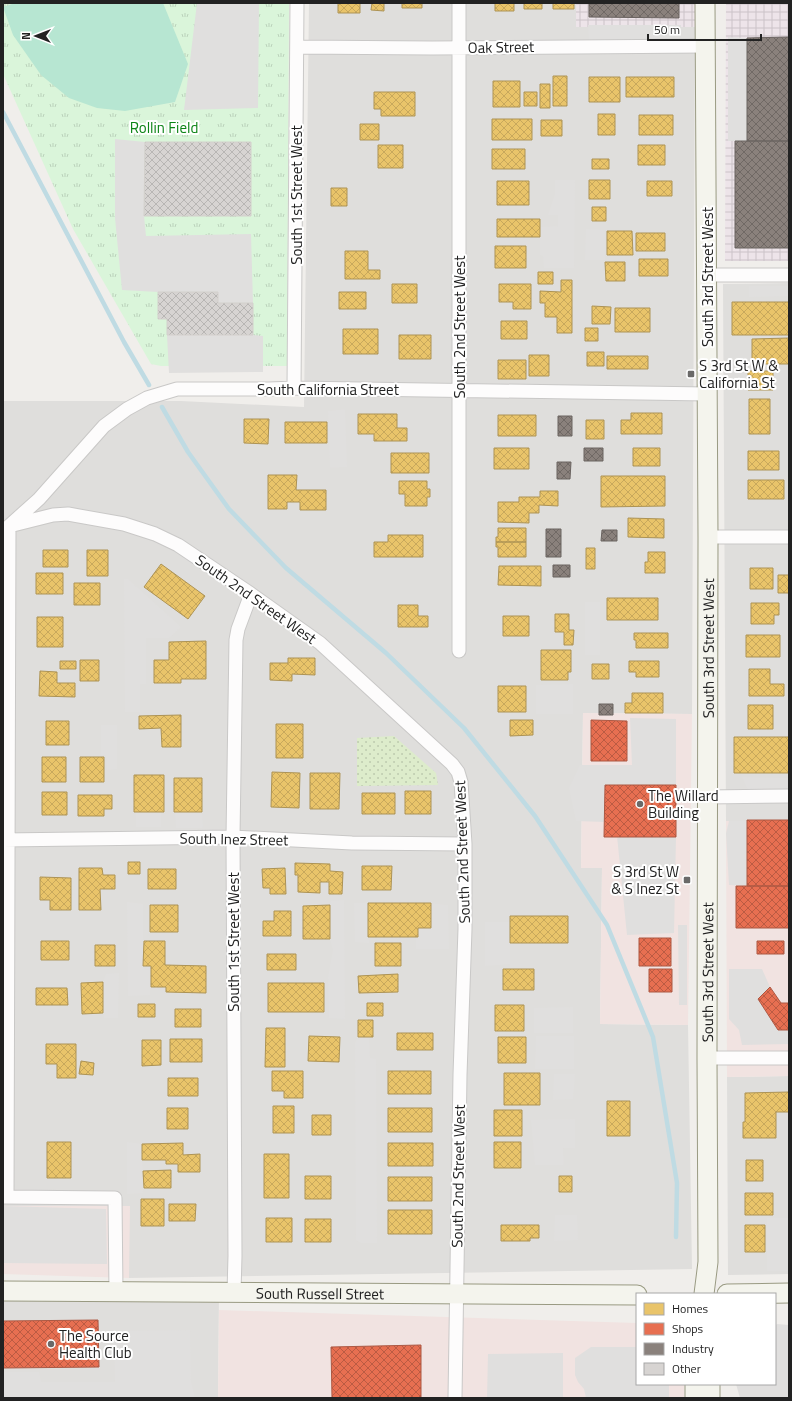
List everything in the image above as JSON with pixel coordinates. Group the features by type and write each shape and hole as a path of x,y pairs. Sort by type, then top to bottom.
{"main road":[{"name":"South 3rd Street West","path":"704,1293 708,1262 706,1058 708,537 706,3"},
{"name":"South Russell Street","path":"3,1291 636,1295"},
{"path":"776,1293 789,1293"},
{"path":"695,1385 696,1398"},
{"path":"710,1385 710,1398"}],"street":[{"name":"South 1st Street West","path":"294,388 297,3"},
{"name":"South 2nd Street West","path":"459,3 459,651"},
{"name":"Oak Street","path":"297,47 705,46"},
{"path":"707,275 789,274"},
{"name":"South California Street","path":"6,527 39,499 104,426 127,409 147,398 177,389 294,388 707,394"},
{"name":"South 2nd Street West","path":"6,527 53,515 68,514 124,524 156,534 178,545 320,643 452,764 458,772 461,782 465,844 465,929 460,1075 455,1398"},
{"path":"6,527 5,1196 115,1198 116,1292"},
{"path":"708,537 789,537"},
{"name":"South 1st Street West","path":"234,1292 235,1241 232,837 236,640 238,629 251,594"},
{"path":"706,797 789,796"},
{"name":"South Inez Street","path":"6,840 232,837 352,843 465,844"},
{"path":"706,1058 789,1058"}],"shaded area":[{"path":"197,3 259,3 258,108 184,110"},
{"path":"309,3 576,3 576,27 695,27 692,714 583,713 581,868 602,868 600,1024 688,1025 692,1269 129,1278 129,1206 3,1206 3,401 181,401 304,407"},
{"path":"576,3 695,3 695,27 576,27"},
{"path":"726,3 789,3 789,261 725,261"},
{"path":"588,25 681,25 681,34 665,40 589,40"},
{"path":"728,37 747,38 747,141 728,141"},
{"path":"115,139 145,142 144,216 146,236 251,234 253,303 218,303 158,292 122,290 115,218"},
{"path":"555,180 575,180 574,268 544,268 543,256 540,255 540,227 558,226 558,215 548,215 555,194"},
{"path":"586,229 605,230 605,260 585,260"},
{"path":"789,283 789,821 726,821 723,284"},
{"path":"749,286 789,286 789,296 749,297"},
{"path":"167,335 263,336 263,372 169,373"},
{"path":"345,409 347,467 330,468 328,411"},
{"path":"124,579 128,579 181,627 169,638 146,638 146,684 140,684 140,712 125,712"},
{"path":"585,602 600,602 600,655 585,655"},
{"path":"573,684 573,714 536,714 536,685"},
{"path":"583,713 692,714 688,1025 600,1024 602,868 581,868"},
{"path":"630,718 676,719 676,785 605,785 605,822 576,821 569,788 580,765 632,765"},
{"path":"101,725 117,725 117,769 107,770 106,755 101,755"},
{"path":"742,777 789,778 789,790 748,790"},
{"path":"136,812 161,812 161,827 136,827"},
{"path":"175,812 202,812 203,828 176,828"},
{"path":"726,821 789,821 789,1076 727,1077"},
{"path":"729,821 747,821 747,886 729,885 726,833"},
{"path":"617,836 676,837 674,933 627,935"},
{"path":"344,900 345,1019 329,1018 328,977 333,950 330,939 330,905 331,901"},
{"path":"127,902 143,904 143,966 145,970 150,970 150,995 128,996"},
{"path":"354,903 368,903 369,943 355,942"},
{"path":"431,903 448,905 449,949 416,949 418,928 431,928"},
{"path":"485,922 510,922 510,964 485,966"},
{"path":"678,925 687,925 687,1005 679,1005"},
{"path":"729,969 762,969 770,987 758,999 778,1030 789,1030 789,1044 742,1045 739,1030 729,1019"},
{"path":"119,973 118,1018 104,1018 103,982 106,974"},
{"path":"573,1007 573,1033 534,1033 534,1008"},
{"path":"536,1036 574,1036 574,1069 535,1069"},
{"path":"358,1037 369,1037 370,1058 376,1059 377,1243 361,1243 356,1240 355,1043"},
{"path":"554,1074 575,1074 573,1099 553,1100"},
{"path":"789,1076 789,1274 728,1275 727,1077"},
{"path":"575,1119 575,1148 563,1148 564,1165 535,1165 531,1120"},
{"path":"127,1142 142,1144 143,1193 127,1194"},
{"path":"3,1206 130,1206 129,1278 3,1274"},
{"path":"3,1206 106,1209 107,1264 3,1263"},
{"path":"555,1215 577,1215 578,1240 554,1241"},
{"path":"767,1218 789,1218 789,1271 767,1271"},
{"path":"3,1291 219,1292 218,1398 3,1398"},
{"path":"219,1310 636,1323 636,1385 684,1385 684,1398 218,1398"},
{"path":"776,1325 789,1325 789,1398 740,1398 736,1385 776,1385"},
{"path":"190,1330 191,1381 195,1398 3,1398 3,1372 39,1372 41,1382 115,1382 114,1331"},
{"path":"591,1347 636,1347 636,1385 669,1385 669,1398 586,1398 584,1389 578,1382 575,1375 575,1358"},
{"path":"563,1353 563,1398 487,1398 488,1354"}],"green space":[{"name":"Rollin Field","path":"3,3 289,3 287,366 161,366 151,364 73,229 3,74"},
{"path":"15,3 163,3 188,64 175,102 125,111 97,108 69,98 41,75 13,35 3,7"},
{"path":"394,736 436,773 438,785 357,786 357,738"}],"building: Homes":[{"path":"338,3 360,3 360,13 338,13"},
{"path":"372,3 384,3 384,11 371,10"},
{"path":"402,3 422,3 422,8 402,8"},
{"path":"495,3 514,3 514,11 495,11"},
{"path":"524,3 542,3 542,9 524,9"},
{"path":"553,3 574,3 574,9 553,9"},
{"path":"553,76 567,76 567,106 553,106"},
{"path":"589,77 620,77 620,102 589,102"},
{"path":"626,77 674,77 674,97 626,97"},
{"path":"493,81 520,81 520,107 493,107"},
{"path":"540,84 550,84 550,108 540,108"},
{"path":"374,92 415,92 415,116 381,116 381,109 374,109"},
{"path":"524,92 537,92 537,106 524,106"},
{"path":"598,114 615,114 615,135 598,135"},
{"path":"639,115 673,115 673,135 639,135"},
{"path":"492,119 532,119 532,140 492,140"},
{"path":"541,120 562,120 562,136 541,136"},
{"path":"360,124 379,124 379,140 360,140"},
{"path":"378,145 403,145 403,168 378,168"},
{"path":"638,145 665,145 665,165 638,165"},
{"path":"492,149 525,149 525,169 492,169"},
{"path":"592,159 609,159 609,169 592,169"},
{"path":"589,180 610,180 610,199 589,199"},
{"path":"497,181 529,181 529,205 497,205"},
{"path":"647,181 672,181 672,196 647,196"},
{"path":"331,188 347,188 347,206 331,206"},
{"path":"592,207 606,207 606,221 592,221"},
{"path":"497,219 540,219 540,237 497,237"},
{"path":"607,231 632,231 633,255 607,255"},
{"path":"636,233 665,233 665,251 636,251"},
{"path":"495,246 526,246 526,268 495,268"},
{"path":"345,251 368,251 368,270 380,270 380,279 345,279"},
{"path":"639,259 668,259 668,276 639,276"},
{"path":"605,262 625,262 625,281 606,281"},
{"path":"538,272 553,272 553,284 538,284"},
{"path":"561,280 572,280 572,333 557,333 557,317 545,317 545,303 540,303 540,291 561,292"},
{"path":"392,284 417,284 417,303 392,303"},
{"path":"499,284 531,284 531,309 513,309 513,302 499,302"},
{"path":"339,292 366,292 366,309 339,309"},
{"path":"732,302 789,302 789,335 732,335"},
{"path":"592,306 611,307 610,324 592,324"},
{"path":"615,308 650,308 650,332 615,332"},
{"path":"501,321 527,321 527,339 501,339"},
{"path":"585,328 598,328 598,341 585,341"},
{"path":"343,329 378,329 378,354 343,354"},
{"path":"399,335 431,335 431,359 399,359"},
{"path":"789,338 789,364 752,364 752,339"},
{"path":"587,352 604,352 604,366 587,366"},
{"path":"529,355 549,355 549,376 529,376"},
{"path":"607,356 648,356 648,369 607,369"},
{"path":"498,360 526,360 526,379 498,379"},
{"path":"748,371 773,371 773,390 748,390"},
{"path":"749,399 770,399 770,434 749,434"},
{"path":"631,413 662,413 662,434 621,434 621,420 631,420"},
{"path":"358,414 397,414 397,428 407,428 407,441 374,441 374,434 358,434"},
{"path":"498,415 536,415 536,436 498,436"},
{"path":"244,419 269,419 268,444 244,443"},
{"path":"586,420 604,420 604,439 586,439"},
{"path":"285,422 327,422 327,443 285,443"},
{"path":"494,448 529,448 529,469 494,469"},
{"path":"633,448 660,448 660,466 633,466"},
{"path":"748,451 779,451 779,470 748,470"},
{"path":"391,453 429,453 429,473 391,473"},
{"path":"268,475 297,475 296,490 326,490 326,510 300,510 300,502 287,502 287,509 268,509"},
{"path":"601,476 665,476 665,506 601,507"},
{"path":"748,480 784,480 784,499 748,499"},
{"path":"399,481 427,481 427,489 430,489 430,497 427,497 427,506 405,506 405,494 399,494"},
{"path":"540,491 558,491 558,506 539,505 539,513 529,513 529,523 498,522 498,502 519,502 519,497 540,497"},
{"path":"628,518 664,519 664,538 628,537"},
{"path":"498,528 526,528 526,542 496,542 496,537 498,537"},
{"path":"388,535 423,535 423,557 374,557 374,542 388,542"},
{"path":"496,542 526,542 526,557 498,557 498,547 496,547"},
{"path":"586,548 595,548 595,569 586,569"},
{"path":"43,550 68,550 68,567 43,567"},
{"path":"87,550 108,550 108,576 87,576"},
{"path":"648,552 665,552 665,573 645,573 645,562 648,562"},
{"path":"161,564 205,596 188,619 144,587"},
{"path":"499,566 541,566 541,586 498,585"},
{"path":"750,568 773,568 773,589 750,589"},
{"path":"36,573 63,573 63,594 36,594"},
{"path":"778,575 789,575 789,593 778,593"},
{"path":"74,583 100,583 100,605 74,605"},
{"path":"607,598 658,598 658,620 607,620"},
{"path":"751,603 779,603 779,615 774,615 774,624 751,624"},
{"path":"398,605 418,605 418,616 428,616 428,627 398,627"},
{"path":"555,614 569,614 569,630 574,630 573,645 564,645 564,632 555,632"},
{"path":"503,616 529,616 529,636 503,636"},
{"path":"37,617 63,617 63,647 37,647"},
{"path":"634,633 668,633 668,648 636,648"},
{"path":"746,635 780,635 780,657 746,657"},
{"path":"206,641 206,679 181,679 181,683 154,683 154,660 169,660 169,642"},
{"path":"541,650 571,650 571,672 568,672 568,680 541,680"},
{"path":"288,658 315,658 315,675 292,674 292,681 270,680 270,663 288,663"},
{"path":"80,660 99,660 99,681 80,681"},
{"path":"60,661 76,661 76,669 60,669"},
{"path":"629,661 659,661 659,677 636,677 636,672 629,672"},
{"path":"592,664 609,664 609,679 592,679"},
{"path":"749,669 770,669 770,684 784,684 784,696 749,696"},
{"path":"40,671 57,672 57,683 75,683 75,697 39,696"},
{"path":"498,686 526,686 526,712 498,712"},
{"path":"632,693 663,693 663,713 625,713 625,703 632,703"},
{"path":"748,705 773,705 773,729 748,729"},
{"path":"181,715 181,747 162,747 161,728 139,729 139,716"},
{"path":"510,720 533,720 533,735 510,736"},
{"path":"46,721 69,721 69,745 46,745"},
{"path":"276,724 303,724 303,758 276,758"},
{"path":"734,737 789,737 789,773 734,773"},
{"path":"42,757 66,757 66,782 42,782"},
{"path":"80,757 104,757 104,782 80,782"},
{"path":"272,772 300,773 299,808 271,807"},
{"path":"310,773 340,773 339,809 310,809"},
{"path":"134,775 164,775 164,812 134,812"},
{"path":"174,778 202,778 202,812 174,812"},
{"path":"405,791 431,791 431,814 405,814"},
{"path":"42,792 67,792 67,815 42,815"},
{"path":"362,793 395,793 395,814 362,814"},
{"path":"78,795 112,795 112,809 104,809 104,816 78,816"},
{"path":"128,862 140,862 140,874 128,874"},
{"path":"295,863 330,864 330,871 343,872 342,894 329,894 329,882 320,882 320,893 298,892 298,875 295,875"},
{"path":"362,866 392,866 391,890 362,890"},
{"path":"79,868 102,868 103,875 115,875 115,889 100,889 101,910 79,910"},
{"path":"285,868 286,894 270,894 270,888 263,888 262,869"},
{"path":"148,869 176,869 176,889 148,889"},
{"path":"40,877 71,878 71,910 50,910 50,900 40,900"},
{"path":"368,903 431,903 431,928 418,928 418,937 368,937"},
{"path":"150,905 178,905 178,932 150,932"},
{"path":"330,905 330,939 303,939 303,906"},
{"path":"274,911 291,911 291,936 263,936 263,921 274,921"},
{"path":"510,916 568,916 568,943 510,943"},
{"path":"41,941 69,941 69,960 41,960"},
{"path":"144,941 165,941 165,965 206,966 206,993 166,992 166,987 151,987 151,966 143,966"},
{"path":"375,943 401,943 401,966 375,966"},
{"path":"95,945 115,945 115,966 95,966"},
{"path":"267,954 296,954 296,970 267,970"},
{"path":"503,969 534,969 534,990 503,990"},
{"path":"398,974 398,992 359,993 358,976"},
{"path":"103,982 103,1013 82,1014 81,983"},
{"path":"268,983 324,983 324,1012 268,1012"},
{"path":"36,988 67,988 68,1005 36,1005"},
{"path":"367,1003 383,1003 383,1016 367,1016"},
{"path":"138,1004 155,1004 155,1017 138,1017"},
{"path":"495,1005 524,1005 524,1031 495,1031"},
{"path":"175,1009 201,1009 201,1027 175,1027"},
{"path":"358,1020 373,1020 373,1037 358,1037"},
{"path":"266,1028 285,1028 285,1067 265,1067"},
{"path":"397,1033 433,1033 433,1050 397,1050"},
{"path":"309,1036 340,1037 339,1062 308,1061"},
{"path":"498,1037 526,1037 526,1063 498,1063"},
{"path":"170,1039 202,1039 202,1062 170,1062"},
{"path":"142,1040 161,1040 161,1065 142,1066"},
{"path":"46,1044 76,1044 76,1078 57,1078 57,1064 46,1064"},
{"path":"81,1061 94,1063 93,1075 79,1074"},
{"path":"272,1071 303,1071 303,1098 284,1098 284,1091 272,1091"},
{"path":"388,1071 431,1071 431,1094 388,1094"},
{"path":"504,1073 540,1073 540,1105 504,1105"},
{"path":"168,1078 198,1078 198,1096 168,1096"},
{"path":"789,1092 789,1112 776,1112 776,1138 743,1138 743,1122 745,1122 745,1093"},
{"path":"607,1101 630,1101 630,1136 607,1136"},
{"path":"273,1106 294,1106 294,1133 273,1133"},
{"path":"167,1108 188,1108 188,1129 167,1129"},
{"path":"388,1108 432,1108 432,1132 388,1132"},
{"path":"494,1110 522,1110 522,1136 494,1136"},
{"path":"312,1115 331,1115 331,1135 312,1135"},
{"path":"47,1142 71,1142 71,1178 47,1178"},
{"path":"494,1142 521,1142 521,1168 494,1168"},
{"path":"183,1143 183,1155 200,1154 200,1172 178,1172 178,1164 166,1164 166,1160 142,1160 142,1144"},
{"path":"388,1143 433,1143 433,1166 388,1166"},
{"path":"264,1154 289,1154 289,1198 264,1198"},
{"path":"746,1160 763,1160 763,1181 746,1181"},
{"path":"171,1170 171,1188 144,1188 143,1171"},
{"path":"305,1176 331,1176 331,1199 305,1199"},
{"path":"559,1176 572,1176 572,1192 559,1192"},
{"path":"388,1177 432,1177 432,1201 388,1201"},
{"path":"745,1193 773,1193 773,1215 745,1215"},
{"path":"141,1199 164,1199 164,1226 141,1226"},
{"path":"169,1204 196,1204 195,1221 169,1221"},
{"path":"388,1210 432,1210 432,1234 388,1234"},
{"path":"266,1218 292,1218 292,1242 266,1242"},
{"path":"305,1219 331,1219 331,1242 305,1242"},
{"path":"501,1225 539,1225 539,1238 530,1238 530,1241 501,1241"},
{"path":"745,1225 765,1225 765,1252 745,1252"}],"building: Shops":[{"path":"591,720 627,721 627,761 591,761"},
{"name":"The Willard Building","path":"605,785 676,785 676,837 604,837"},
{"path":"747,820 789,820 789,886 747,886"},
{"path":"736,886 789,886 789,928 736,928"},
{"path":"639,938 671,938 671,966 639,966"},
{"path":"757,941 784,941 784,954 757,954"},
{"path":"649,969 672,969 672,992 649,992"},
{"path":"770,987 781,1003 789,1003 789,1030 778,1030 758,999"},
{"name":"The Source Health Club","path":"98,1320 99,1367 3,1368 3,1321"},
{"path":"421,1345 421,1398 332,1398 331,1347"}],"building: Industry":[{"path":"679,3 679,18 589,17 589,4"},
{"path":"789,37 789,141 747,141 747,38"},
{"path":"735,141 789,141 789,248 735,248"},
{"path":"558,416 572,416 572,436 558,436"},
{"path":"584,448 603,448 603,461 584,461"},
{"path":"557,462 571,462 570,479 557,479"},
{"path":"546,529 561,529 561,557 546,557"},
{"path":"602,530 617,530 617,541 601,541"},
{"path":"553,565 570,565 570,577 553,577"},
{"path":"599,704 613,704 613,715 599,715"}],"building: Other":[{"path":"145,142 251,142 251,216 144,216"},
{"path":"158,292 218,292 218,303 253,303 253,335 167,335 167,319 158,319"}],"waterway":[{"path":"3,112 124,342 149,385"},
{"path":"162,407 188,452 229,509 286,568 386,653 464,728 535,816 607,925 653,1037 677,1183 676,1237"}],"place":[{"name":"S 3rd St W & California St","path":"691,374"},
{"name":"The Willard Building","path":"640,804"},
{"name":"S 3rd St W & S Inez St","path":"687,880"},
{"name":"The Source Health Club","path":"51,1344"}]}
